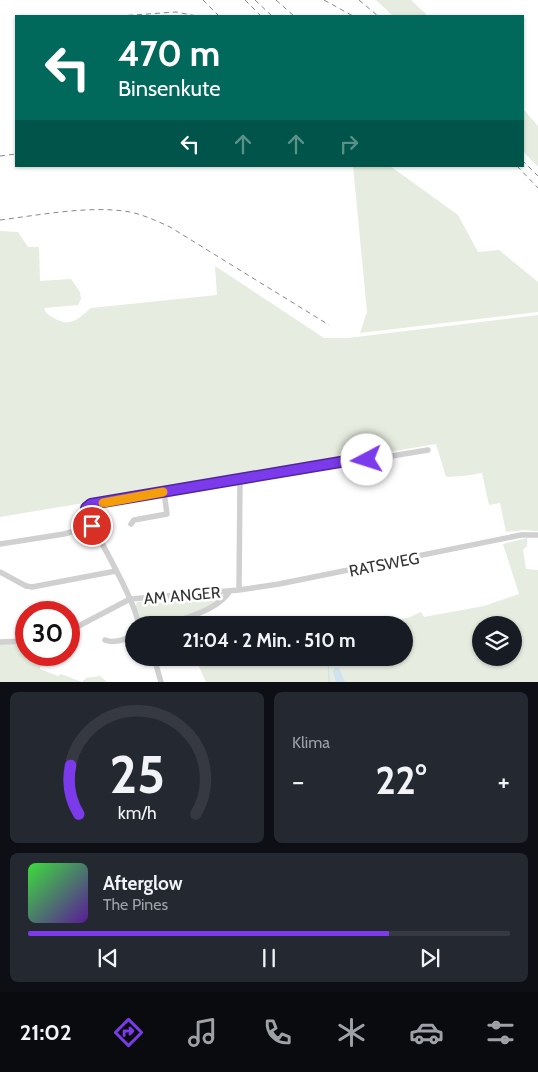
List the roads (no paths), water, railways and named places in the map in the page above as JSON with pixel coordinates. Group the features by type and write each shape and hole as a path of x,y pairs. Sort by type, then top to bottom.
{"street":[{"path":"80,625 130,599 86,513 88,505 352,460 367,460 428,450"},
{"path":"240,480 240,590"},
{"path":"130,524 134,520 167,514 164,492"},
{"path":"0,544 64,534 92,526"},
{"name":"RATSWEG","path":"240,590 296,581 528,534 538,535"},
{"path":"0,572 26,586 32,587 116,571"},
{"name":"AM ANGER","path":"136,616 130,599 240,590"},
{"name":"AM ANGER","path":"190,616 210,608 226,598 230,591"},
{"path":"105,640 115,642 125,639"},
{"path":"0,642 15,641"},
{"path":"156,666 161,682"}],"water":[{"path":"335,668 339,668 345,682 336,682 333,671"}],"waterway":[{"path":"328,666 329,682"}],"railway":[{"path":"203,0 218,15"},
{"path":"245,0 260,15"},
{"path":"255,0 271,15"},
{"path":"276,0 293,15"},
{"path":"324,0 351,15"},
{"path":"359,0 377,15"},
{"path":"133,15 176,12 192,15"},
{"path":"0,156 15,154"},
{"path":"524,162 538,176"},
{"path":"518,167 538,188"},
{"path":"0,220 82,210 115,210 140,215 170,227 329,325"}]}
